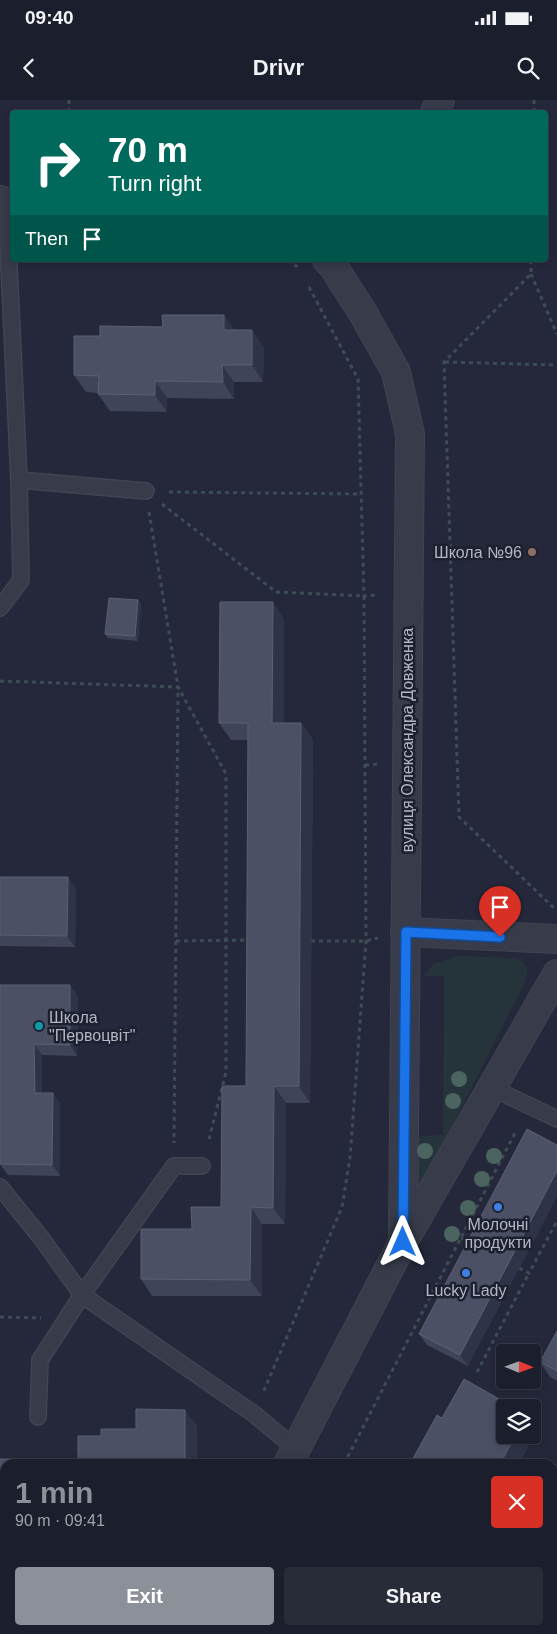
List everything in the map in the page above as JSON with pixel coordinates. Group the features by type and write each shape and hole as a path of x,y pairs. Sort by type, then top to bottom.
{"street":[{"name":"вулиця Олександра Довженка","path":"329,262 363,313 396,372 410,434 403,1242"},
{"path":"406,932 557,939"},
{"path":"292,1456 403,1242 557,974"}],"lane":[{"path":"0,608 22,580 6,202"},
{"path":"19,480 146,491"},
{"path":"492,1088 557,1119"},
{"path":"38,1417 40,1360 82,1295 174,1166 202,1166"},
{"path":"0,1187 42,1239 82,1295 254,1414 292,1456"}],"path":[{"path":"291,262 299,268 304,276"},
{"path":"531,262 531,274 557,334"},
{"path":"531,274 444,362 459,817 557,910"},
{"path":"254,1414 342,1207 350,1158 366,941 364,596 358,379 308,285"},
{"path":"444,362 557,365"},
{"path":"146,491 360,494"},
{"path":"146,491 276,592 364,596"},
{"path":"146,491 178,687 174,1166"},
{"path":"0,680 178,687"},
{"path":"178,687 226,774 226,1072 202,1166"},
{"path":"176,941 259,940"},
{"path":"311,941 366,941"},
{"path":"347,1459 515,1133"},
{"path":"478,1372 557,1221"},
{"path":"461,1238 479,1246"},
{"path":"519,1268 529,1272"},
{"path":"0,1317 67,1318"}],"shaded area":[{"path":"457,956 514,958 522,961 528,970 525,982 422,1186 416,1178 416,1139 422,1136 443,1135 444,976 424,976 433,964"}],"building":[{"path":"162,315 224,315 224,330 252,330 252,365 222,365 223,382 155,381 155,395 98,394 99,376 74,375 74,336 100,336 100,326 163,327"},
{"path":"109,598 138,600 135,636 105,634"},
{"path":"220,602 273,602 272,723 301,723 299,1086 274,1086 273,1208 251,1207 250,1280 141,1279 141,1229 192,1229 191,1207 221,1207 222,1086 246,1086 248,723 219,723"},
{"path":"0,877 68,877 67,936 0,935"},
{"path":"0,985 70,985 70,1045 34,1044 35,1093 53,1093 52,1165 0,1164"},
{"path":"527,1129 557,1145 557,1171 460,1355 419,1334"},
{"path":"557,1331 557,1371 541,1363"},
{"path":"464,1379 499,1399 496,1399 496,1444 511,1444 503,1459 413,1459 437,1415 442,1418"},
{"path":"136,1409 185,1410 185,1459 78,1459 78,1436 101,1436 101,1429 136,1429"}],"place":[{"name":"Школа №96","path":"532,552"},
{"name":"Школа \"Первоцвіт\"","path":"39,1026"},
{"name":"Молочні продукти","path":"498,1207"},
{"name":"Lucky Lady","path":"466,1273"}],"route":[{"path":"403,1242 406,932 500,937"}]}
